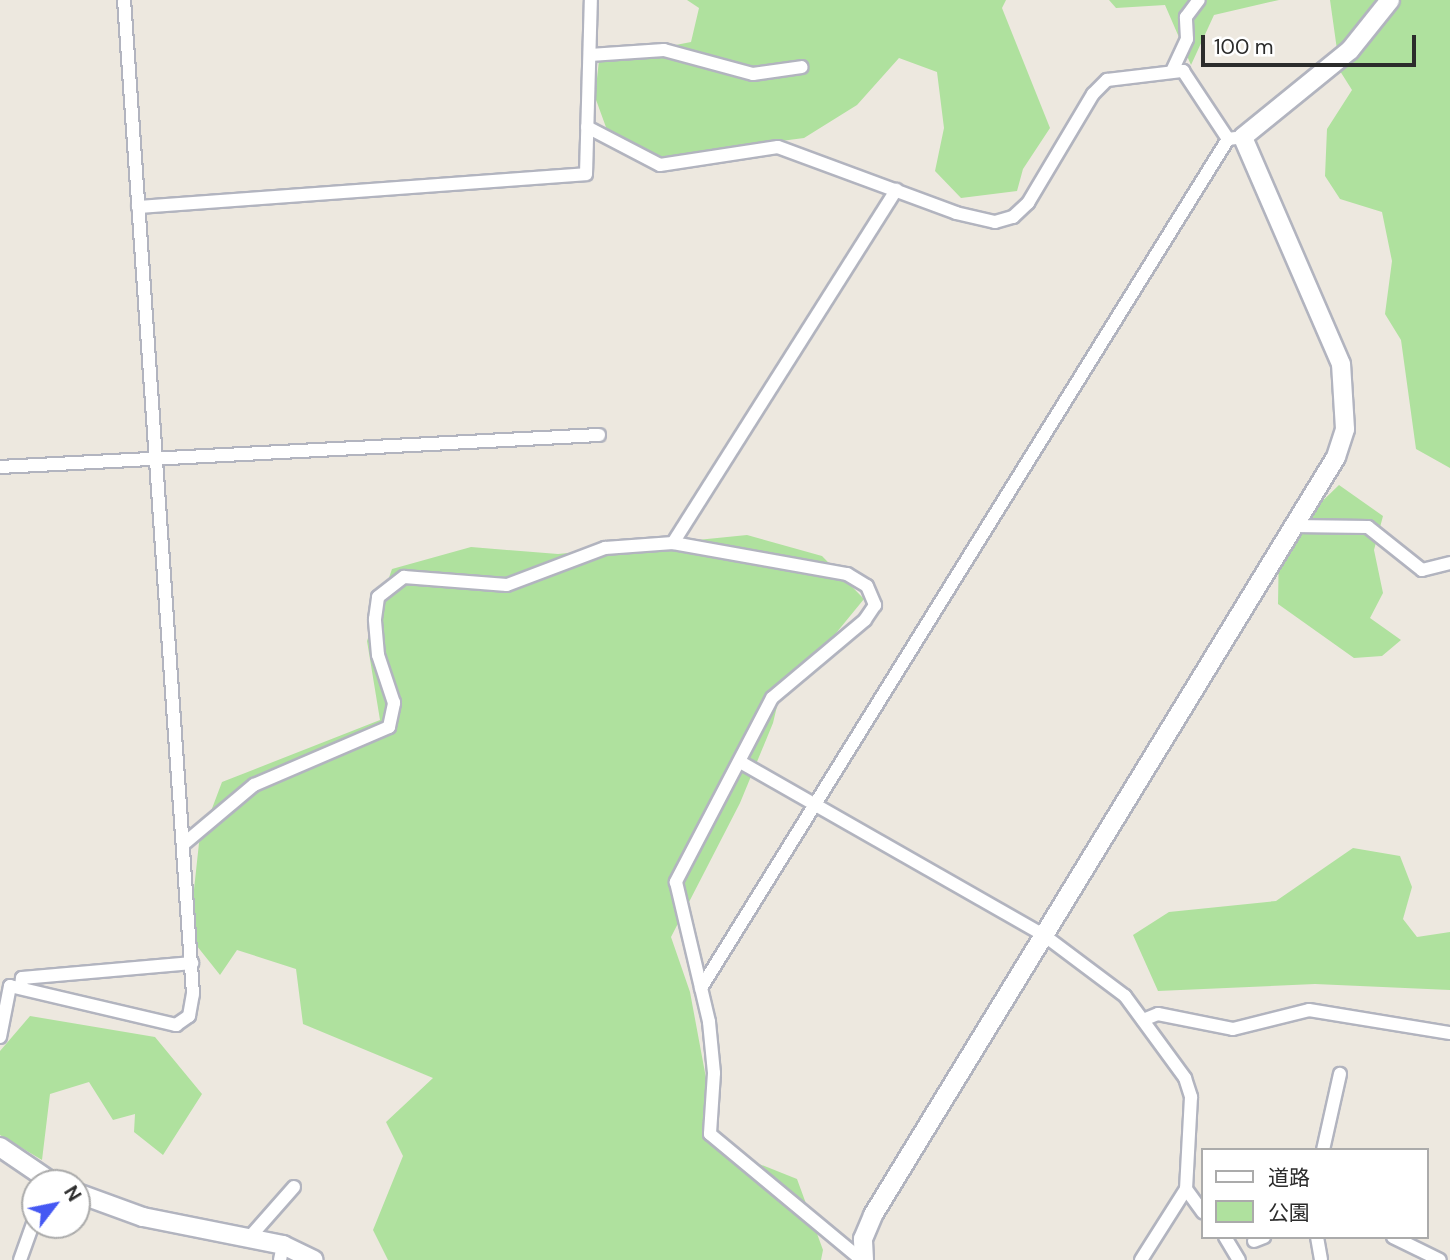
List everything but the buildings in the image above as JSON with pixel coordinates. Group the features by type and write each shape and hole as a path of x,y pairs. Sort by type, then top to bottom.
{"street":[{"path":"10,986 176,1025 188,1016 192,963 186,842 124,0"},
{"path":"138,207 586,174 591,0"},
{"path":"1172,69 1187,39 1186,17 1199,0"},
{"path":"701,988 1236,138 1350,50 1390,0"},
{"path":"590,55 664,50 753,74 802,67"},
{"path":"587,127 660,165 778,147 985,221 1013,217 1028,203 1093,94 1107,80 1172,69 1183,71 1236,138 1346,382 1345,429 1336,457 873,1215 863,1239 863,1260"},
{"path":"673,543 896,190"},
{"path":"0,467 599,435"},
{"path":"1294,526 1368,527 1422,570 1450,563"},
{"path":"186,842 254,785 388,727 394,704 377,655 375,619 378,597 404,577 431,576 507,585 605,548 673,543 847,574 874,595 875,605 865,620 772,698 742,763 676,882 701,988 714,1073 710,1134 863,1260"},
{"path":"742,763 1045,936 1100,974 1143,1020 1185,1078 1191,1097 1186,1189 1142,1260"},
{"path":"0,1037 10,986 22,978 192,963"},
{"path":"1143,1020 1158,1014 1233,1028 1309,1010 1450,1033"},
{"path":"1323,1148 1340,1074"},
{"path":"0,1147 31,1169"},
{"path":"249,1238 294,1187"},
{"path":"1186,1189 1202,1211"},
{"path":"91,1198 143,1217 249,1238 282,1253 314,1260"},
{"path":"20,1260 28,1239"},
{"path":"1226,1239 1239,1260"},
{"path":"1317,1239 1321,1260"},
{"path":"1397,1239 1440,1260"}],"green space":[{"path":"687,0 1006,0 1002,8 1050,128 1023,169 1017,191 961,198 935,171 944,128 937,72 899,58 857,105 804,138 658,157 607,130 595,97 599,60 691,42 699,8"},
{"path":"1109,0 1279,0 1214,15 1191,65 1165,5 1116,8"},
{"path":"1330,0 1450,0 1450,468 1416,449 1401,340 1385,314 1392,261 1382,212 1340,199 1325,176 1327,129 1352,90 1340,71"},
{"path":"1339,485 1383,516 1374,550 1383,593 1370,618 1401,640 1382,656 1354,658 1278,604 1279,543"},
{"path":"747,535 822,556 864,599 823,649 783,681 773,723 740,803 671,937 690,992 719,1148 797,1179 823,1250 821,1260 388,1260 373,1230 403,1156 386,1122 433,1078 303,1024 296,969 237,950 220,975 189,936 199,843 222,782 380,720 367,641 392,569 471,547 558,554"},
{"path":"1353,848 1400,856 1412,887 1403,919 1417,937 1450,932 1450,990 1315,984 1158,991 1133,935 1169,912 1276,901"},
{"path":"30,1016 155,1037 202,1094 163,1155 134,1132 135,1114 113,1120 89,1082 50,1094 42,1160 0,1135 0,1051"}]}
